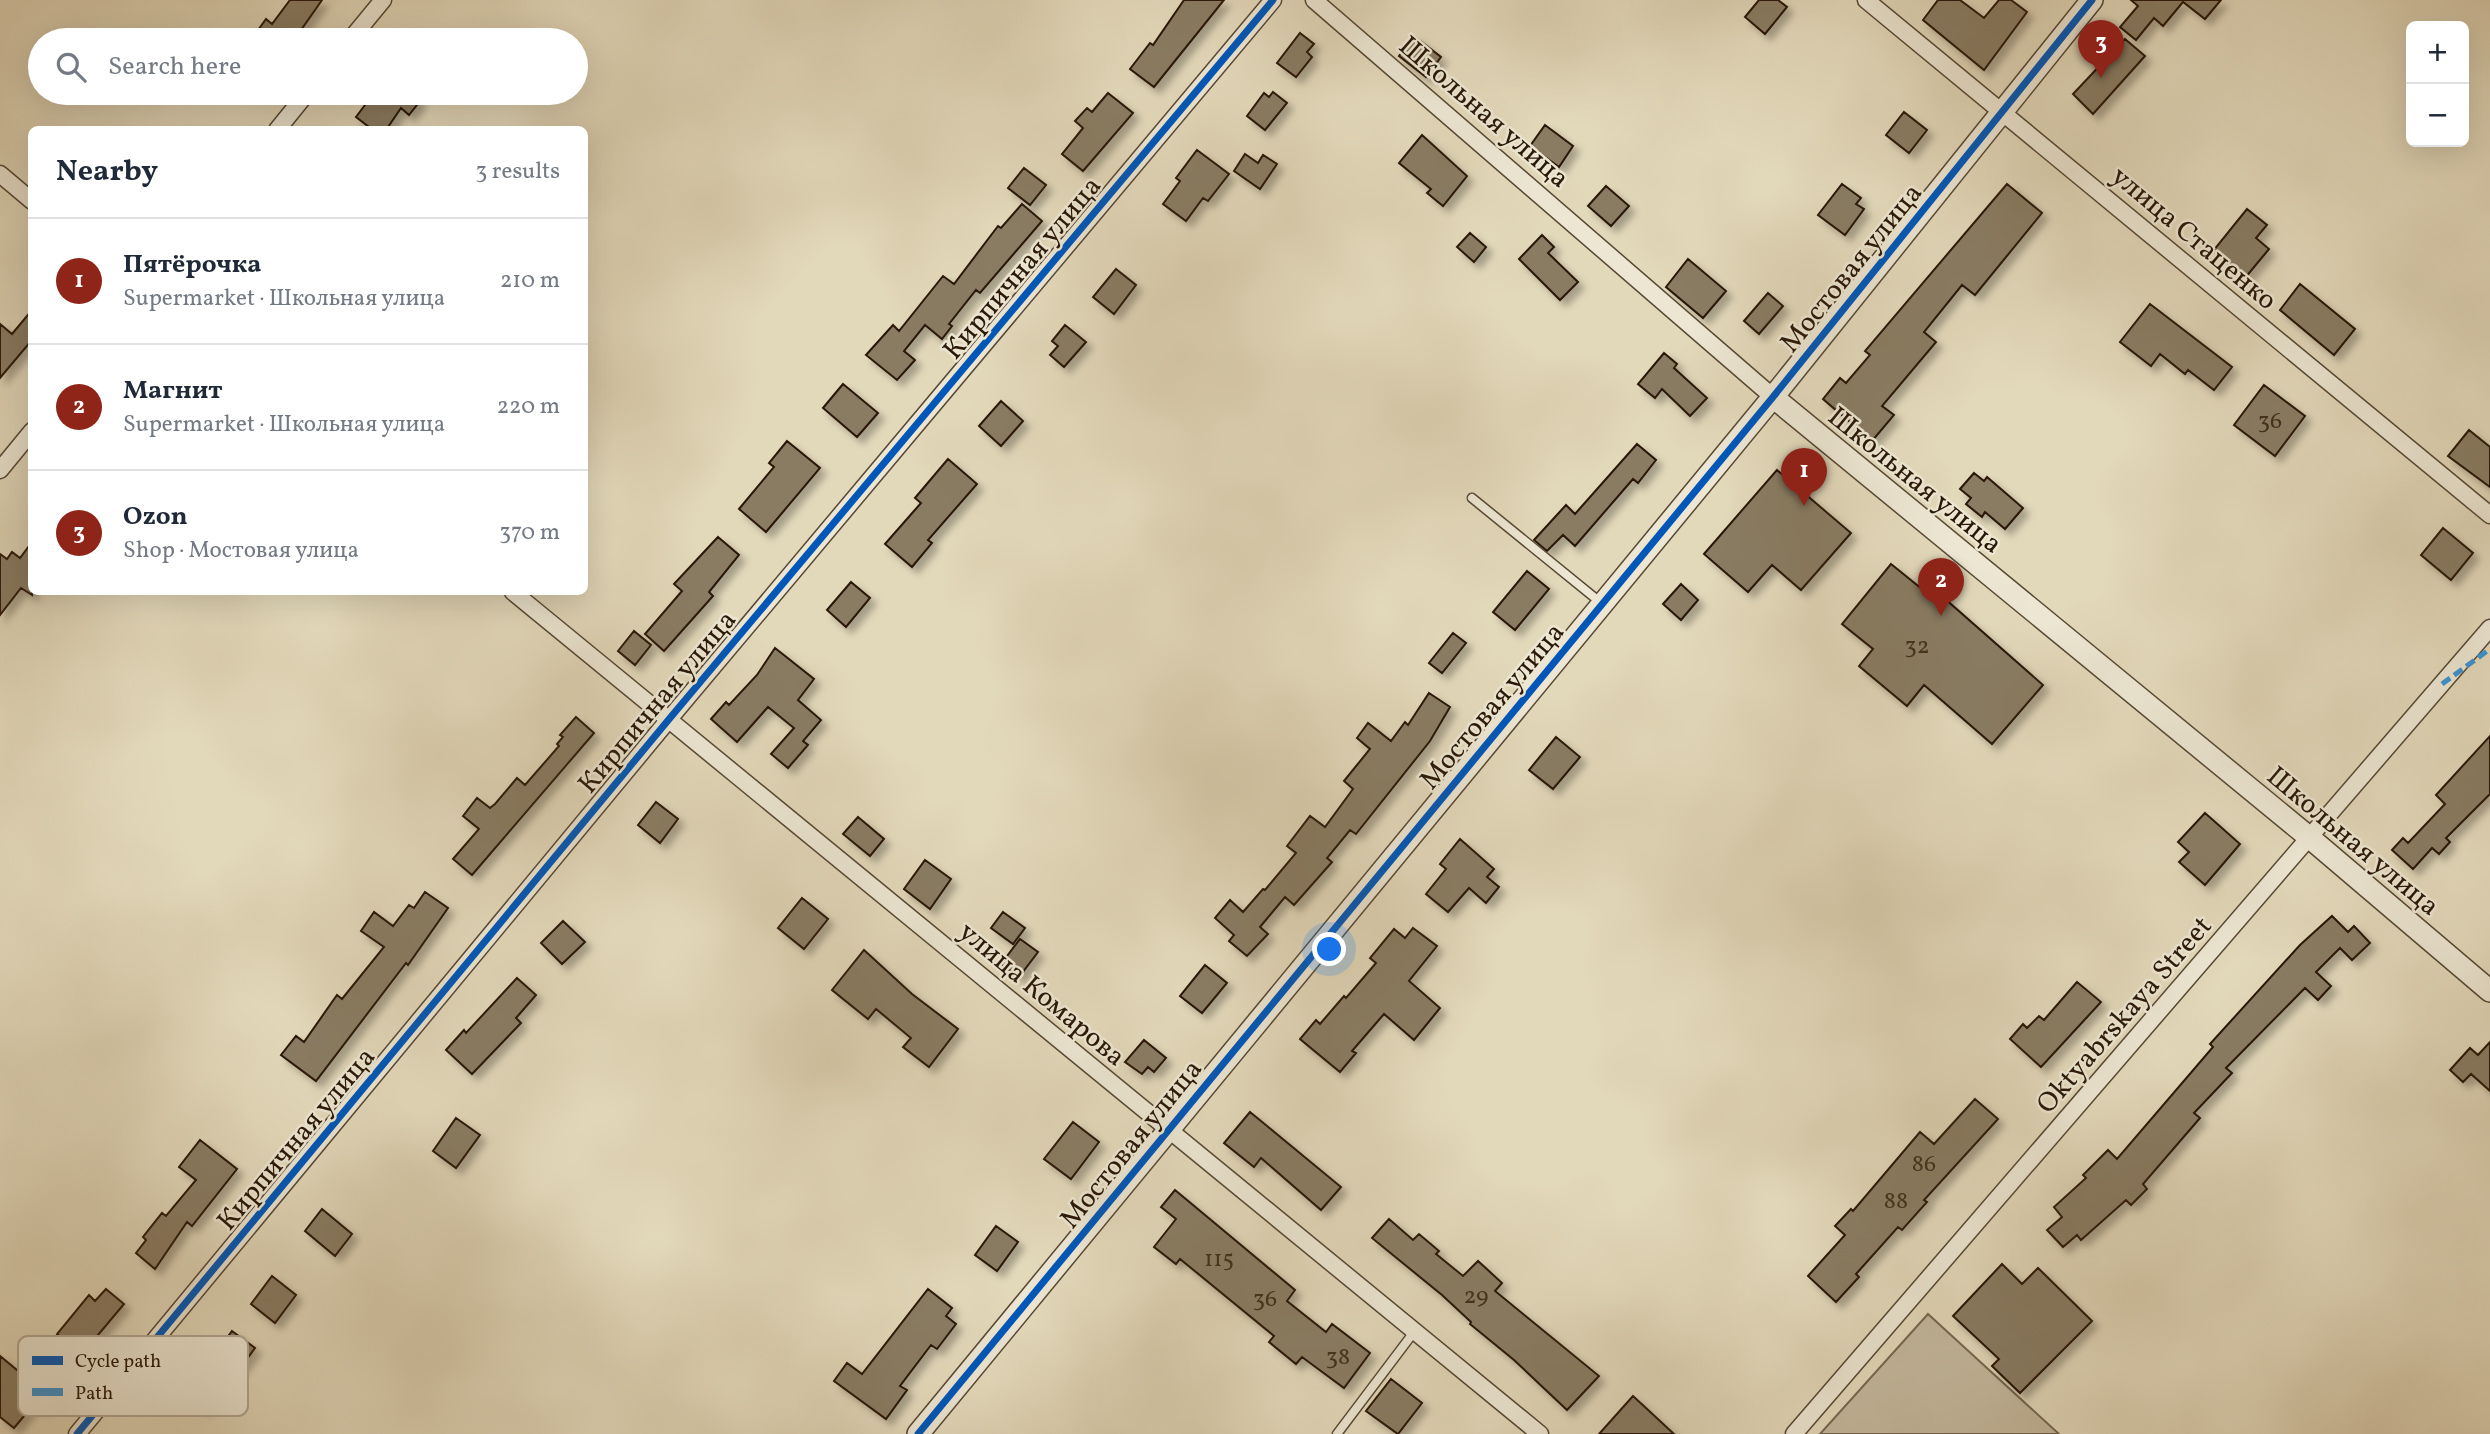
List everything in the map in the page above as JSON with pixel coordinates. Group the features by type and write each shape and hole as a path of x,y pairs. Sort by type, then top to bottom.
{"street":[{"path":"360,28 383,0"},
{"name":"Кирпичная улица","path":"158,1336 670,718 1273,0"},
{"name":"Школьная улица","path":"1314,0 1773,397 2310,838 2490,991"},
{"name":"улица Стаценко","path":"1866,0 2490,514"},
{"name":"Мостовая улица","path":"918,1434 1773,397 2092,0"},
{"path":"281,126 298,105"},
{"path":"0,174 28,198"},
{"path":"0,470 28,436"},
{"name":"улица Комарова","path":"517,595 1540,1434"},
{"name":"Oktyabrskaya Street","path":"1794,1434 2490,628"},
{"name":"Кирпичная улица","path":"77,1434 92,1416"}],"lane":[{"path":"1472,498 1602,604"},
{"path":"1337,1434 1414,1332"}],"shaded area":[{"path":"1928,1314 2059,1434 1820,1434"}],"building":[{"path":"290,0 322,0 302,28 260,28 266,19 272,24"},
{"path":"1184,0 1224,0 1154,87 1130,69 1150,43 1153,45"},
{"path":"1759,0 1778,0 1787,7 1765,34 1745,17"},
{"path":"1938,0 1960,0 1984,18 1999,0 2011,0 2027,12 1984,70 1923,20"},
{"path":"2131,0 2221,0 2205,19 2183,2 2163,26 2154,18 2136,40 2120,27 2138,6"},
{"path":"1300,33 1314,44 1307,52 1312,57 1296,77 1277,63"},
{"path":"1414,36 1441,57 1426,77 1399,56"},
{"path":"2125,39 2145,56 2093,114 2073,94"},
{"path":"1273,92 1287,103 1265,130 1247,116 1264,93 1269,97"},
{"path":"1108,93 1133,113 1083,171 1062,154 1083,128 1075,121 1087,108 1092,112"},
{"path":"365,105 417,105 409,115 401,108 389,126 368,126 356,117"},
{"path":"1904,112 1927,130 1909,153 1886,135"},
{"path":"1545,125 1573,146 1559,167 1530,146"},
{"path":"1422,135 1467,176 1443,206 1427,193 1431,189 1399,163"},
{"path":"1197,150 1229,174 1208,201 1203,198 1186,221 1163,204 1180,181 1176,178"},
{"path":"1245,154 1258,163 1263,155 1277,164 1260,189 1234,171"},
{"path":"1024,168 1046,185 1030,205 1008,188"},
{"path":"1842,184 1861,198 1856,204 1864,209 1845,235 1818,215"},
{"path":"2007,184 2042,213 1975,295 1962,285 1924,332 1936,342 1882,406 1894,415 1872,441 1823,399 1840,378 1846,383 1870,355 1865,351"},
{"path":"1606,186 1629,206 1611,226 1588,206"},
{"path":"1022,204 1042,221 980,293 976,290 949,324 952,326 942,339 925,325 904,351 915,360 897,380 866,355 893,325 899,331 943,276 954,284 998,226 1001,228"},
{"path":"2247,209 2267,225 2256,238 2269,249 2245,278 2213,251"},
{"path":"1470,233 1486,247 1474,262 1457,247"},
{"path":"1542,235 1554,247 1548,253 1578,282 1560,300 1519,259"},
{"path":"1688,259 1726,291 1703,318 1666,287"},
{"path":"1116,269 1136,285 1114,314 1093,297"},
{"path":"2300,284 2355,329 2334,355 2280,310"},
{"path":"1768,293 1783,306 1759,334 1744,321"},
{"path":"2150,304 2232,367 2214,390 2188,370 2185,374 2160,354 2151,366 2120,342"},
{"path":"28,315 28,345 0,378 0,324 12,334"},
{"path":"1065,325 1086,342 1064,367 1050,355 1058,346 1052,341"},
{"path":"1664,353 1677,364 1674,368 1707,398 1690,416 1662,389 1655,398 1638,384"},
{"path":"843,384 878,413 857,437 823,408"},
{"path":"2264,385 2305,416 2275,456 2234,425"},
{"path":"1001,401 1023,421 1001,446 979,426"},
{"path":"2469,430 2490,447 2490,487 2448,456"},
{"path":"787,441 820,468 766,532 739,509 774,467 769,463"},
{"path":"1637,444 1656,460 1638,483 1633,479 1575,546 1563,535 1547,551 1534,540 1566,505 1575,514"},
{"path":"948,459 977,484 928,540 932,543 912,567 885,544 921,503 915,498"},
{"path":"1777,470 1851,533 1801,590 1772,565 1748,592 1704,554"},
{"path":"1974,473 1984,481 1987,477 2023,508 2005,529 1985,512 1982,517 1966,504 1971,498 1960,489"},
{"path":"2443,528 2473,553 2451,580 2421,555"},
{"path":"718,537 739,555 709,592 713,596 664,651 645,634 682,591 674,584"},
{"path":"28,547 28,592 21,588 0,615 0,554 7,559 12,552 20,558"},
{"path":"1891,564 1922,589 1927,583 2043,685 1992,744 1924,685 1907,706 1859,666 1873,649 1842,624"},
{"path":"1527,571 1549,589 1515,630 1493,612"},
{"path":"851,582 870,598 846,627 827,610"},
{"path":"1681,584 1698,600 1681,620 1663,604"},
{"path":"634,631 651,645 635,665 618,651"},
{"path":"1453,633 1466,643 1442,673 1429,663"},
{"path":"775,648 814,679 798,700 821,720 803,741 808,745 788,768 771,754 794,728 768,707 737,742 711,719 726,702 729,705 757,675"},
{"path":"1429,693 1450,707 1430,741 1356,834 1350,830 1327,858 1332,862 1294,905 1285,897 1260,927 1268,934 1247,956 1229,941 1234,935 1215,918 1230,900 1243,912 1263,889 1265,890 1296,853 1287,846 1310,816 1325,827 1353,789 1344,781 1370,749 1357,738 1368,723 1391,741 1405,722 1408,725"},
{"path":"576,717 594,733 472,875 453,859 479,829 463,816 477,798 490,808 517,778 525,785 559,746 557,744 563,737 560,735"},
{"path":"2490,736 2490,794 2446,838 2450,842 2439,854 2432,848 2413,869 2392,850 2403,838 2408,843 2445,804 2436,795"},
{"path":"1556,737 1580,757 1553,789 1529,770"},
{"path":"656,802 678,819 660,843 638,825"},
{"path":"2205,813 2240,844 2205,885 2179,862 2189,852 2178,842"},
{"path":"858,817 884,839 870,856 843,834"},
{"path":"1460,839 1494,869 1487,877 1499,887 1486,903 1469,888 1448,912 1426,894 1446,869 1440,864"},
{"path":"925,860 951,879 930,909 904,889"},
{"path":"425,892 448,908 408,965 406,963 316,1081 281,1055 296,1036 304,1042 337,995 342,999 384,947 361,931 374,912 393,926 409,905 414,908"},
{"path":"802,898 828,919 804,949 778,928"},
{"path":"1003,912 1025,928 1013,944 991,928"},
{"path":"2332,916 2348,932 2354,926 2370,943 2352,960 2340,948 2316,972 2331,986 2318,1000 2305,988 2226,1068 2232,1073 2194,1113 2200,1118 2143,1184 2147,1189 2131,1205 2126,1200 2081,1240 2077,1235 2063,1247 2047,1230 2062,1217 2054,1207 2086,1178 2083,1175 2108,1150 2117,1159 2213,1047 2210,1044 2300,945"},
{"path":"563,921 585,942 562,964 541,943"},
{"path":"1413,928 1437,946 1409,981 1440,1008 1414,1040 1384,1014 1352,1051 1356,1053 1340,1072 1300,1039 1316,1020 1320,1024 1344,996 1346,998 1376,963 1370,958 1394,929 1405,938"},
{"path":"1020,939 1038,952 1019,977 1001,964"},
{"path":"864,950 912,994 958,1029 929,1067 903,1047 911,1038 876,1009 868,1019 832,990"},
{"path":"1205,965 1227,983 1202,1013 1180,996"},
{"path":"517,978 536,995 516,1018 521,1023 472,1074 446,1050 464,1030 466,1033"},
{"path":"2077,982 2101,1002 2041,1067 2010,1039 2023,1024 2027,1028 2039,1016 2044,1020"},
{"path":"1144,1040 1166,1058 1154,1072 1148,1067 1142,1074 1125,1062"},
{"path":"2490,1042 2490,1091 2471,1074 2463,1082 2450,1070 2470,1048 2478,1055"},
{"path":"1975,1099 1998,1119 1924,1200 1927,1202 1902,1230 1898,1227 1856,1274 1859,1277 1836,1302 1808,1276 1845,1235 1835,1226 1851,1209 1853,1211 1920,1132 1934,1144"},
{"path":"1250,1112 1341,1187 1321,1210 1261,1158 1254,1167 1224,1143"},
{"path":"456,1118 480,1135 456,1168 433,1151"},
{"path":"1073,1122 1099,1142 1071,1179 1044,1159"},
{"path":"200,1140 237,1169 192,1226 187,1222 155,1269 136,1253 146,1240 143,1237 162,1213 166,1216 196,1180 179,1167"},
{"path":"1175,1190 1295,1290 1287,1301 1326,1332 1332,1324 1370,1353 1344,1388 1302,1357 1296,1364 1269,1342 1274,1336 1180,1259 1176,1264 1154,1247 1176,1219 1161,1207"},
{"path":"322,1209 352,1234 335,1256 305,1231"},
{"path":"1389,1219 1413,1240 1419,1234 1439,1251 1436,1254 1463,1276 1478,1261 1502,1283 1495,1291 1599,1376 1567,1410 1514,1360 1470,1324 1471,1322 1442,1295 1372,1238"},
{"path":"996,1226 1018,1242 997,1271 975,1255"},
{"path":"2002,1264 2022,1284 2038,1268 2092,1321 2020,1393 1992,1366 1999,1359 1953,1316"},
{"path":"272,1276 296,1295 275,1323 251,1304"},
{"path":"106,1289 124,1304 97,1336 57,1334 89,1295 95,1301"},
{"path":"928,1289 952,1308 946,1316 956,1324 937,1349 931,1345 900,1386 907,1390 886,1419 834,1381 847,1363 862,1374"},
{"path":"248,1343 255,1348 248,1358"},
{"path":"0,1356 18,1371 18,1416 24,1416 14,1428 0,1417"},
{"path":"1391,1379 1422,1403 1398,1434 1366,1411"},
{"path":"1633,1396 1674,1434 1599,1434"}],"marked path":[{"path":"2442,684 2490,649"}],"cycle path":[{"path":"158,1336 670,718 1273,0"},
{"path":"918,1434 1773,397 2092,0"},
{"path":"77,1434 92,1416"}],"place":[{"name":"Ozon","path":"2101,78"},
{"name":"Пятёрочка","path":"1804,506"},
{"name":"Магнит","path":"1941,616"}]}
